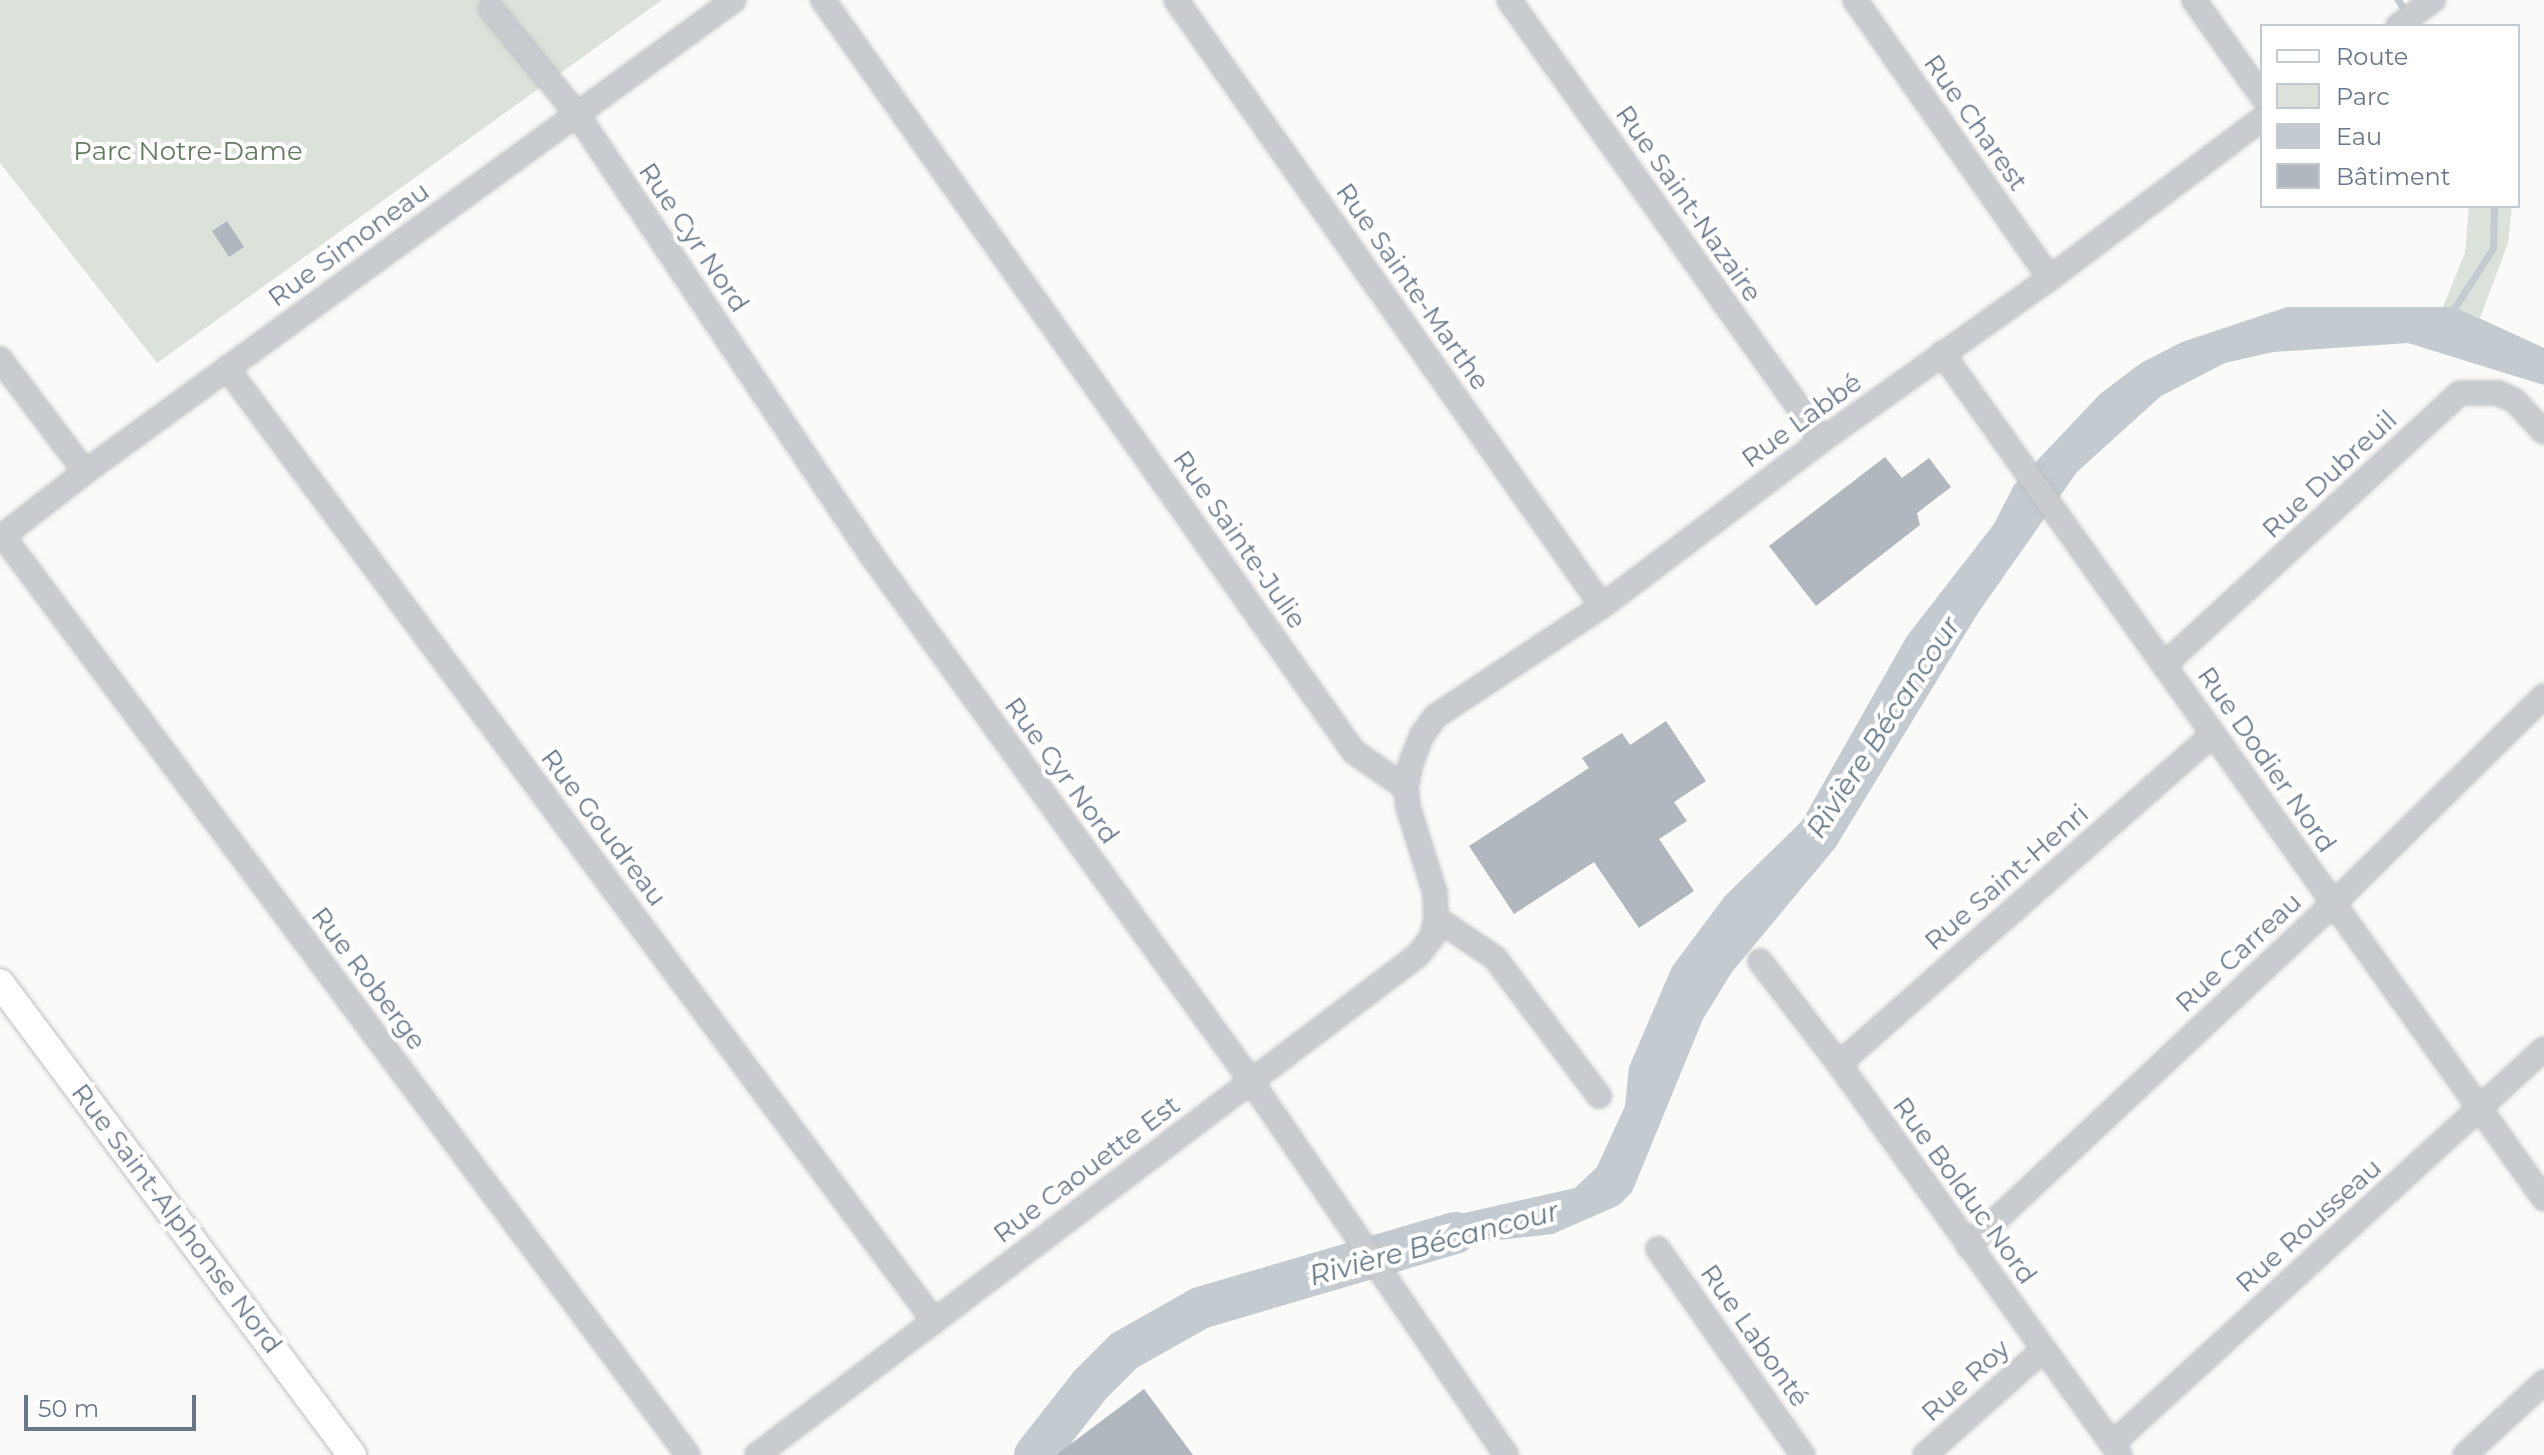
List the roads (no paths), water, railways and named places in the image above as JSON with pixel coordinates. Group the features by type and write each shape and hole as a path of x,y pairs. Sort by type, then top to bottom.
{"main road":[{"name":"Rue Saint-Alphonse Nord","path":"0,983 352,1455"}],"street":[{"name":"Rue Simoneau","path":"2,537 85,472 734,0"},
{"name":"Rue Sainte-Julie","path":"823,0 1354,752 1406,788"},
{"name":"Rue Sainte-Marthe","path":"1176,0 1602,606"},
{"name":"Rue Saint-Nazaire","path":"1509,0 1822,440"},
{"name":"Rue Charest","path":"1855,0 2050,278"},
{"path":"2194,0 2260,93"},
{"path":"2401,24 2428,4"},
{"name":"Rue Cyr Nord","path":"491,9 577,114 872,556 1251,1081 1506,1455"},
{"name":"Rue Labbé","path":"1406,788 1411,763 1422,735 1436,716 1602,606 1822,440 2050,278 2260,120"},
{"name":"Rue Dodier Nord","path":"1942,353 2544,1199"},
{"path":"0,359 85,472"},
{"name":"Rue Goudreau","path":"227,368 934,1321"},
{"name":"Rue Dubreuil","path":"2164,665 2460,393 2498,393 2515,401 2544,432"},
{"name":"Rue Roberge","path":"2,537 688,1455"},
{"name":"Rue Carreau","path":"1968,1246 2334,903 2544,696"},
{"name":"Rue Saint-Henri","path":"1839,1064 2213,734"},
{"path":"1406,788 1408,807 1435,893 1436,918 1495,958 1599,1096"},
{"name":"Rue Caouette Est","path":"757,1455 1418,955 1432,937 1436,918"},
{"name":"Rue Bolduc Nord","path":"1760,961 1839,1064 2116,1449"},
{"name":"Rue Rousseau","path":"2116,1449 2544,1049"},
{"name":"Rue Labonté","path":"1658,1249 1803,1455"},
{"name":"Rue Roy","path":"1925,1455 2044,1349"},
{"path":"2465,1455 2544,1382"}],"water":[{"path":"2287,307 2455,307 2544,348 2544,385 2408,343 2273,352 2225,363 2161,396 2077,472 1978,613 1835,848 1732,972 1703,1019 1632,1192 1619,1205 1553,1234 1401,1251 1398,1228 1575,1188 1597,1167 1625,1106 1629,1067 1672,967 1725,896 1802,821 1907,636 1994,524 2014,485 2100,394 2141,363 2182,342"}],"waterway":[{"path":"2398,0 2408,15"},
{"path":"2455,313 2455,307 2493,248 2494,208"},
{"name":"Rivière Bécancour","path":"1035,1455 1090,1385 1124,1351 1200,1308 1455,1233"}],"park label":[{"name":"Parc Notre-Dame","path":"188,152"}]}
